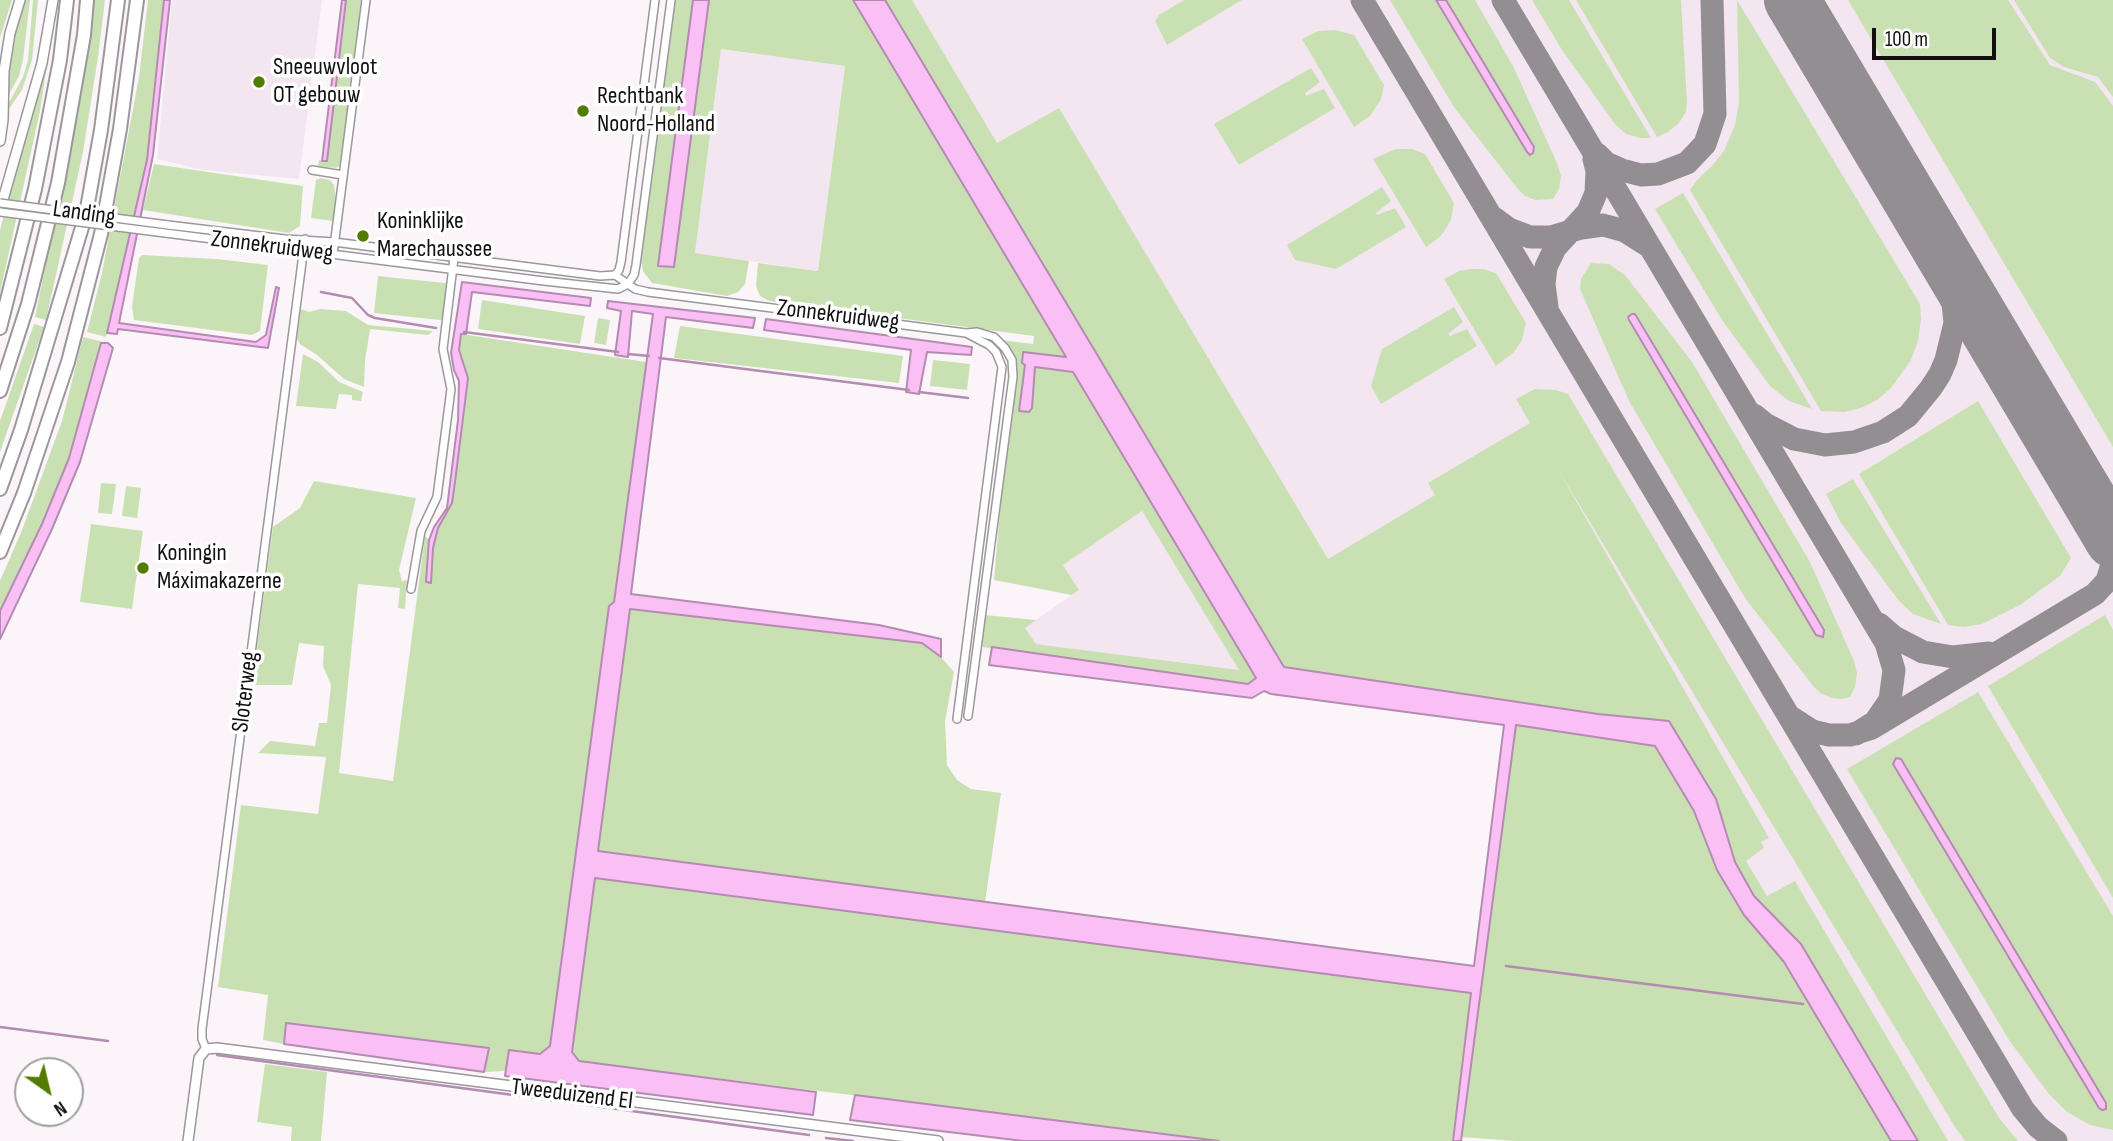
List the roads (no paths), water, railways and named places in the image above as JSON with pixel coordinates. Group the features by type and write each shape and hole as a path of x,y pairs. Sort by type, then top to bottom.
{"highway":[{"path":"0,328 35,188 60,60 67,0"},
{"path":"0,391 28,304 58,183 87,0"},
{"path":"0,489 21,430 86,214 101,130 118,0"},
{"path":"0,552 68,362 101,234 120,130 137,0"}],"street":[{"path":"0,141 4,71 10,33 20,0"},
{"path":"0,211 42,63 53,0"},
{"path":"333,254 366,0"},
{"path":"615,275 620,270 655,0"},
{"path":"628,284 636,265 670,0"},
{"path":"312,170 343,175"},
{"name":"Landing","path":"0,203 167,229"},
{"name":"Landing","path":"0,211 167,229"},
{"name":"Zonnekruidweg","path":"167,229 303,251 606,289 618,289 628,284"},
{"name":"Zonnekruidweg","path":"167,229 305,239 600,276 615,275 635,289 648,292 966,333 977,332 994,337 1005,348 1013,368 968,716"},
{"name":"Sloterweg","path":"188,1141 199,1058 206,1049 202,1029 305,239"},
{"path":"411,589 421,531 437,498 449,402 450,379 443,349 454,258"},
{"path":"957,719 1002,367 996,352 989,345 966,333"},
{"name":"Tweeduizend El","path":"206,1049 231,1049 938,1141"}],"waterway":[{"path":"321,292 352,298 368,315 375,318 436,328"},
{"path":"464,332 618,352"},
{"path":"628,354 649,356"},
{"path":"659,358 909,390"},
{"path":"919,392 968,398"},
{"path":"1506,966 1803,1004"},
{"path":"0,1027 108,1041"},
{"path":"217,1055 809,1135"},
{"path":"826,1138 853,1141"}],"place":[{"name":"Sneeuwvloot OT gebouw","path":"259,82"},
{"name":"Rechtbank Noord-Holland","path":"583,111"},
{"name":"Koninklijke Marechaussee","path":"363,236"},
{"name":"Koningin Máximakazerne","path":"143,568"}]}
